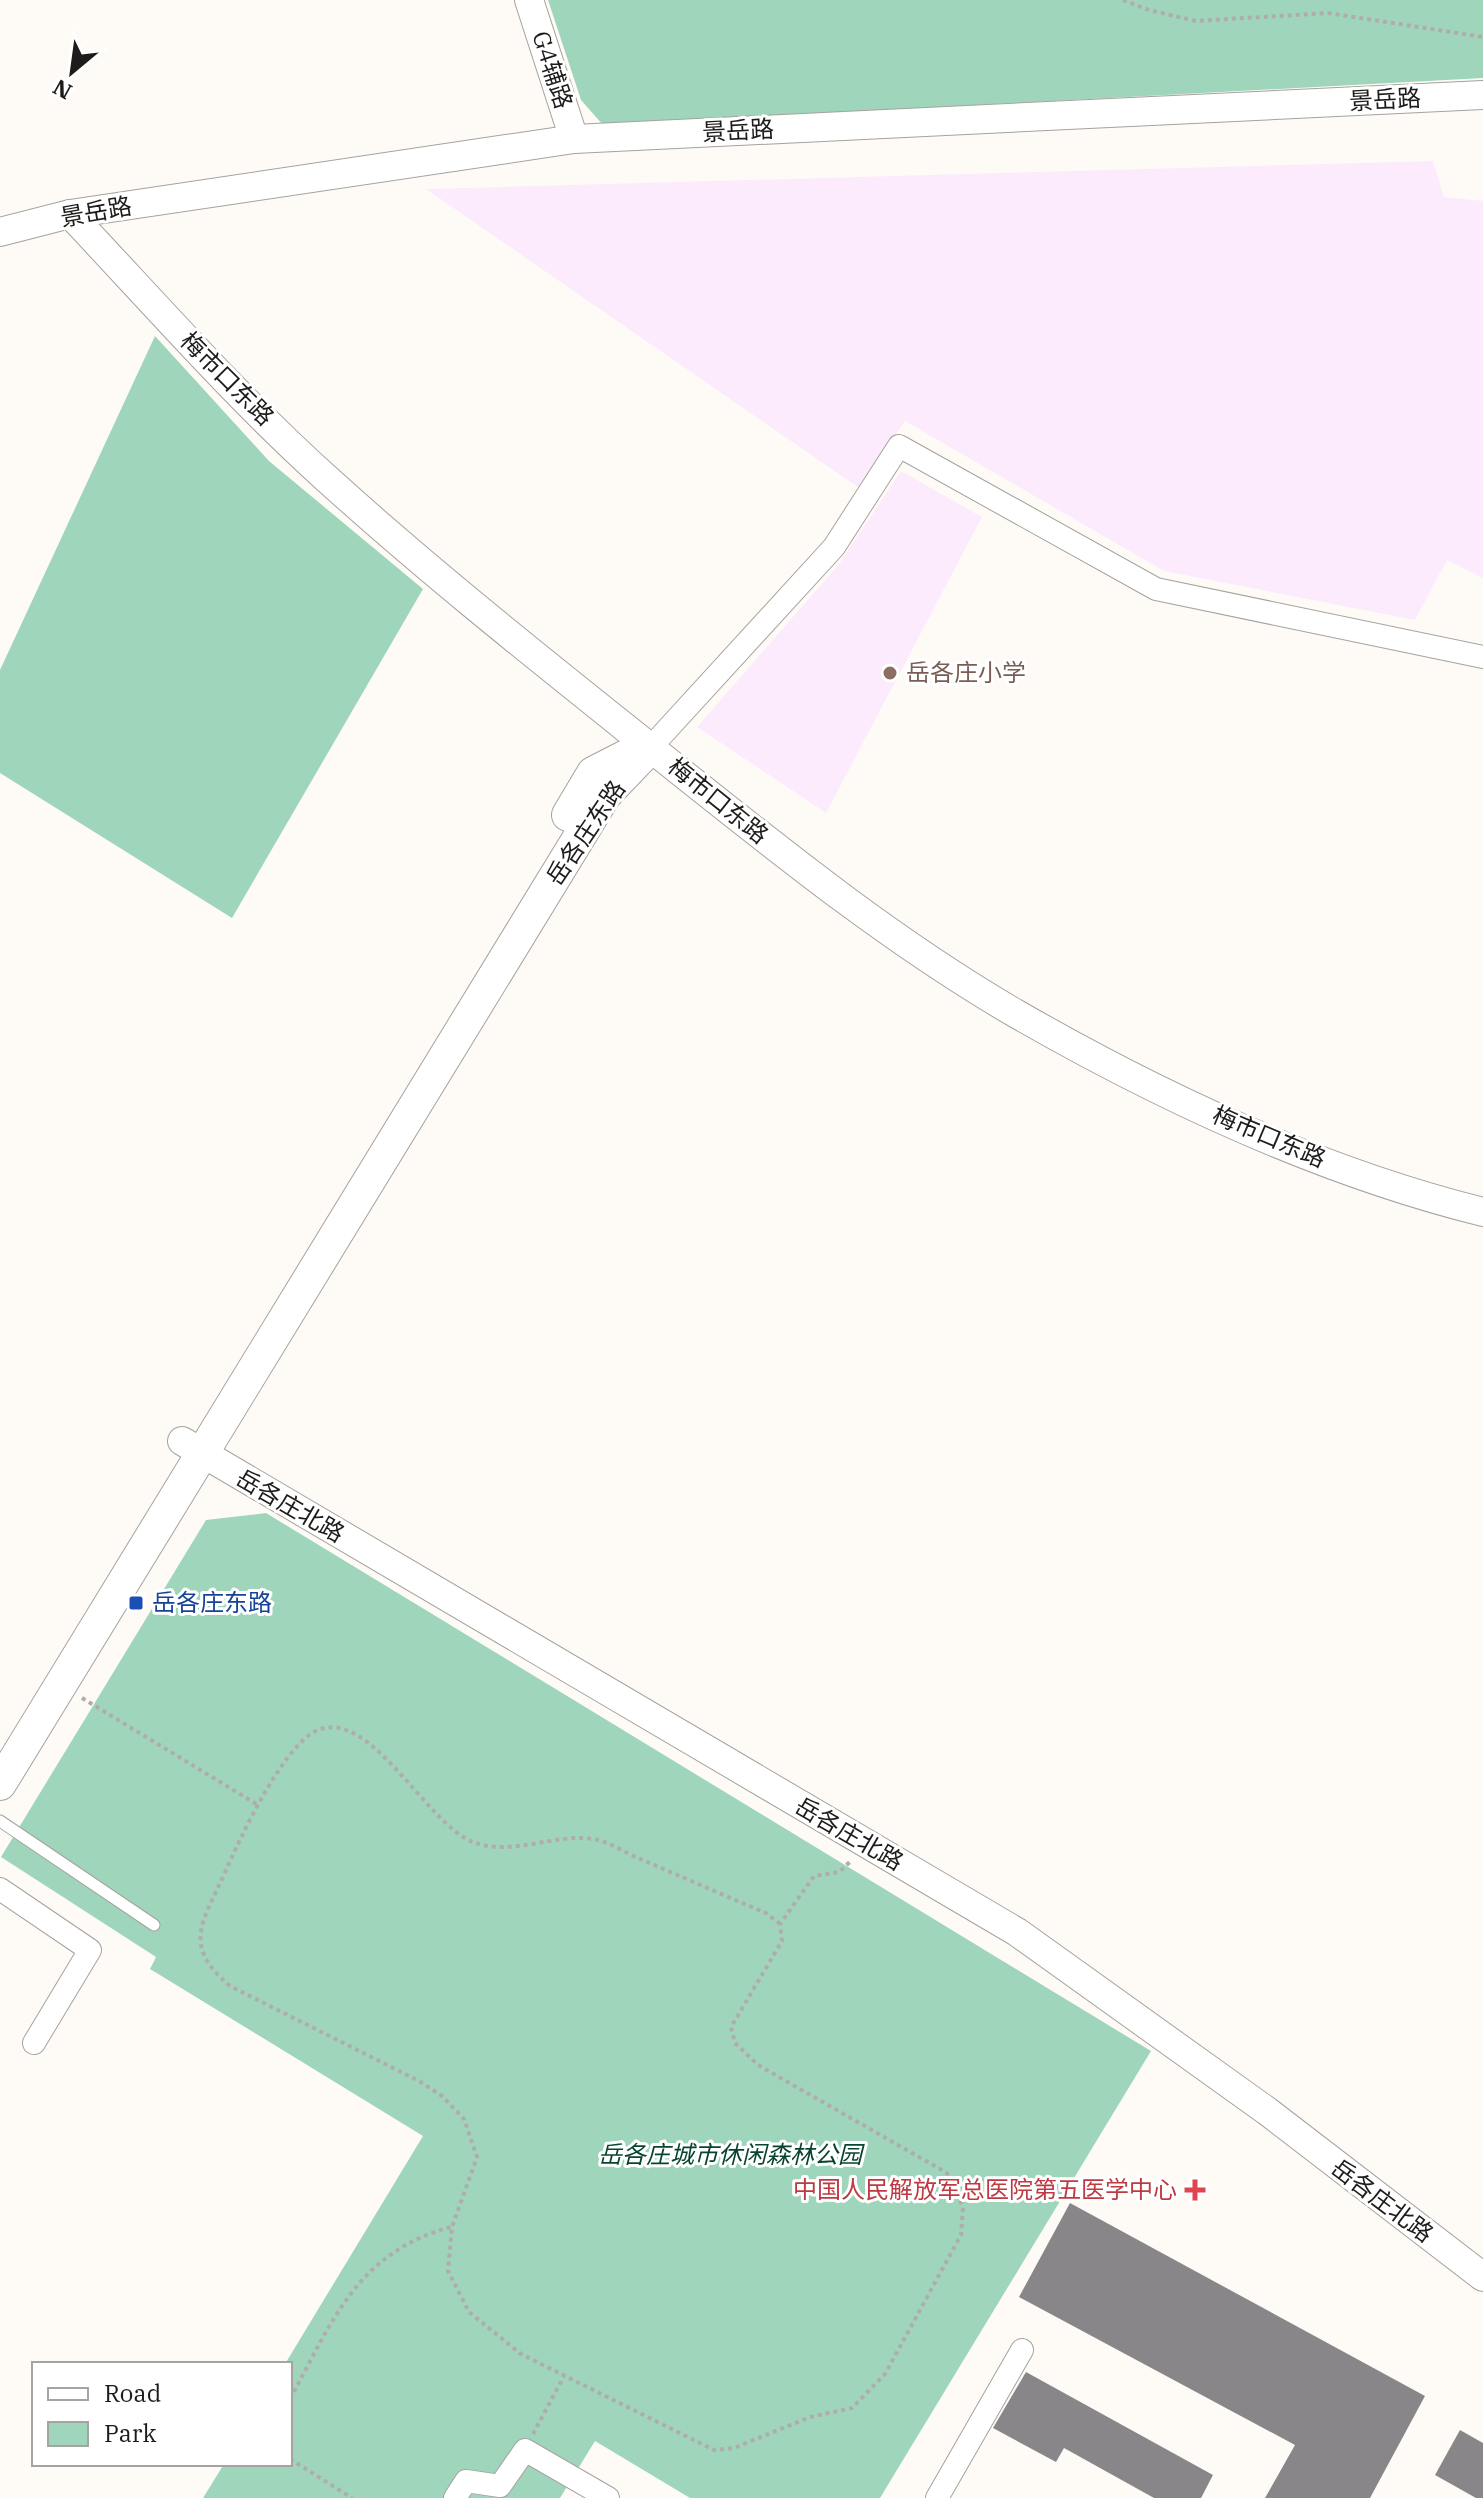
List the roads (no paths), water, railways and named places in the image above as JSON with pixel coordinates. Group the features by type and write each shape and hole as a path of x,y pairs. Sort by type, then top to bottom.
{"main road":[{"name":"岳各庄东路","path":"0,1744 605,795 651,747"},
{"name":"岳各庄东路","path":"0,1784 60,1685 191,1447"}],"street":[{"name":"G4辅路","path":"529,0 574,139"},
{"name":"景岳路","path":"0,232 70,214 574,139 1483,95"},
{"name":"梅市口东路","path":"70,214 324,476 485,616 770,844 878,922 1014,1012 1186,1101 1325,1162 1413,1195 1483,1212"},
{"path":"651,747 834,547 899,446 1156,589 1483,657"},
{"name":"岳各庄北路","path":"191,1447 1017,1932 1267,2111 1483,2277"},
{"path":"0,1889 90,1950 34,2043"},
{"path":"937,2498 1022,2350"},
{"path":"455,2498 466,2481 500,2486 525,2450 608,2498"}],"lane":[{"path":"0,1821 154,1925"}],"place":[{"name":"岳各庄小学","path":"890,673"},
{"name":"岳各庄东路","path":"136,1603"},
{"name":"中国人民解放军总医院第五医学中心","path":"1195,2190"}],"park label":[{"name":"岳各庄城市休闲森林公园","path":"730,2155"}]}
